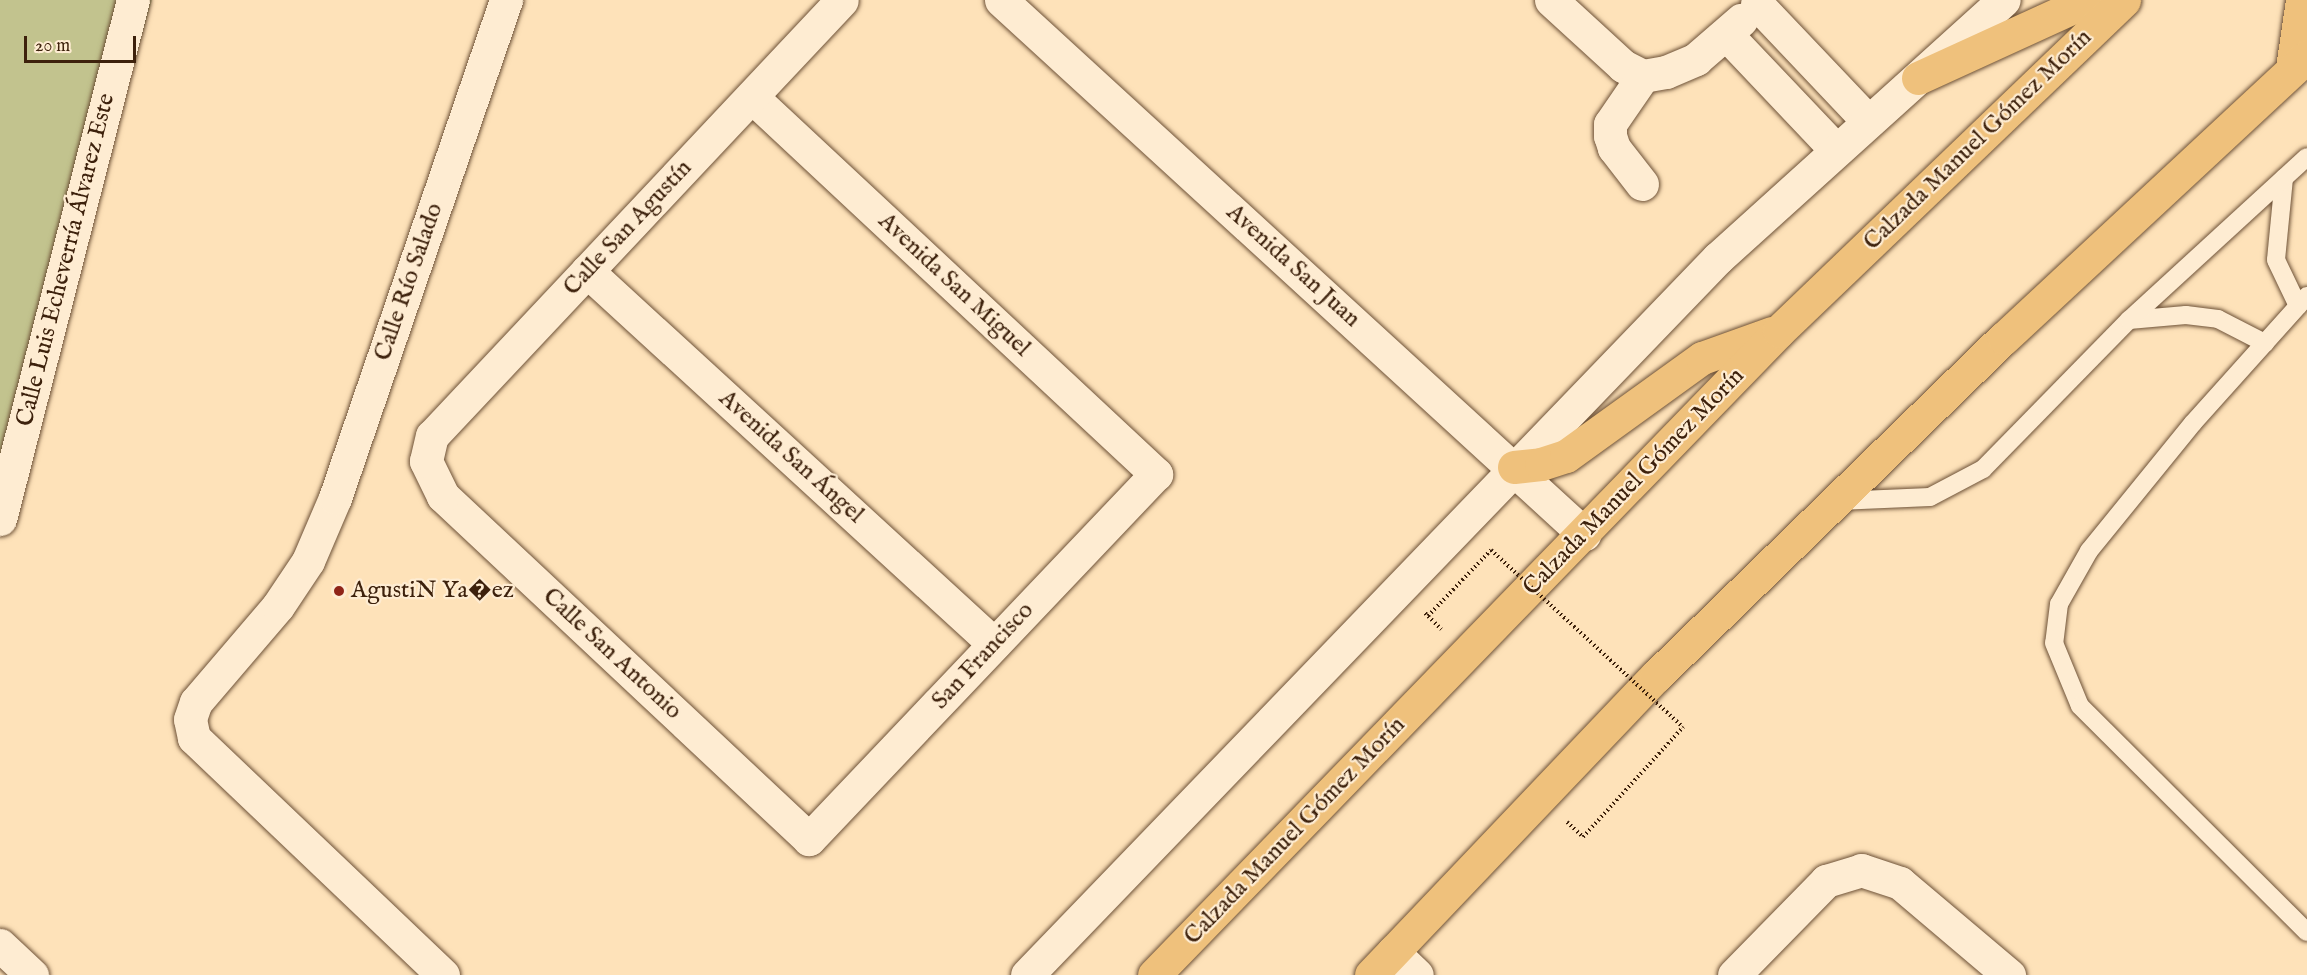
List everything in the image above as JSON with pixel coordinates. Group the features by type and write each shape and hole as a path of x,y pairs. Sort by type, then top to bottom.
{"main road":[{"path":"1917,78 2088,0"},
{"name":"Calzada Manuel Gómez Morín","path":"1154,975 1779,331 2124,0"},
{"path":"1382,964 1656,676 2004,338 2300,62 2302,0"},
{"path":"1514,467 1541,464 1566,456 1586,445 1702,358 1779,331"}],"street":[{"name":"Calle Luis Echeverría Álvarez Este","path":"0,519 133,0"},
{"name":"Calle Río Salado","path":"443,975 194,738 190,719 196,702 278,606 309,561 335,498 506,0"},
{"name":"Calle San Agustín","path":"426,461 432,436 842,0"},
{"name":"Avenida San Juan","path":"1000,0 1514,467 1584,534"},
{"path":"1551,0 1623,66 1643,76 1666,72 1696,59 1759,2 1868,121"},
{"path":"1027,975 1514,467 1718,258 2004,0"},
{"path":"1726,34 1836,150"},
{"path":"1642,184 1614,148 1610,136 1610,124 1643,76"},
{"name":"Avenida San Miguel","path":"752,97 1156,474"},
{"name":"Avenida San Ángel","path":"587,271 994,644"},
{"name":"Calle San Antonio","path":"426,461 443,496 809,839"},
{"name":"San Francisco","path":"809,839 1156,474"},
{"path":"1734,975 1826,881 1861,870 1900,883 2009,975"},
{"path":"0,945 32,975"},
{"path":"1382,964 1417,975"}],"lane":[{"path":"1838,501 1930,497 1983,469 2129,320 2307,157"},
{"path":"2284,178 2276,260 2302,301 2089,551 2059,604 2054,643 2080,706 2307,932"},
{"path":"2129,320 2186,315 2218,319 2265,343"}],"path":[{"path":"1428,616 1491,550 1683,727 1583,837"}],"green space":[{"path":"0,0 152,0 0,535"}],"place":[{"name":"AgustiN Ya�ez","path":"339,591"}]}
